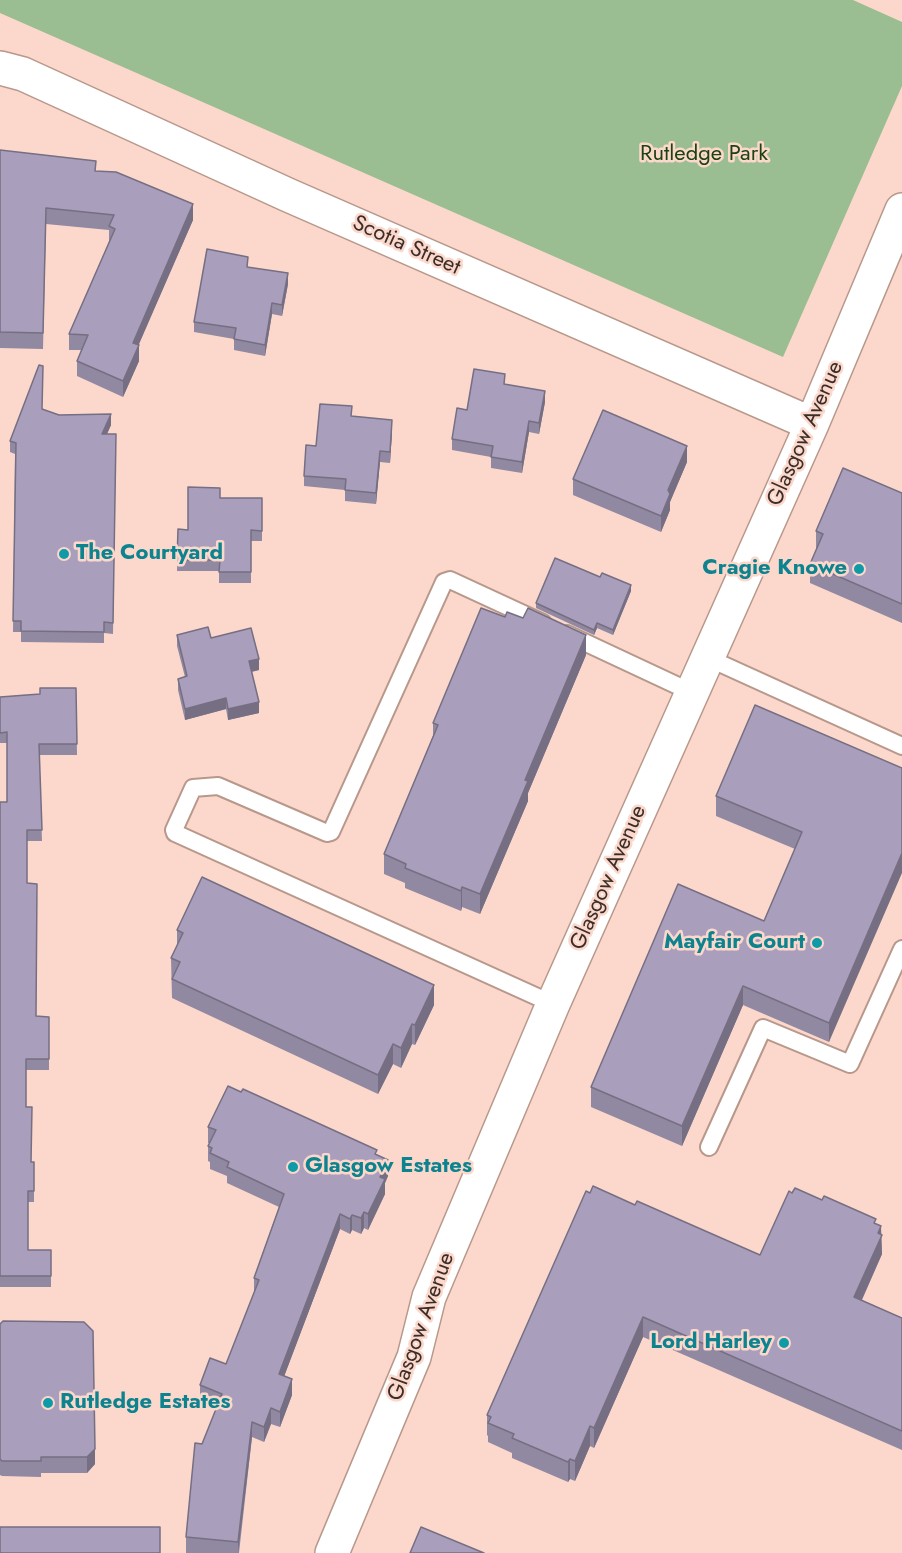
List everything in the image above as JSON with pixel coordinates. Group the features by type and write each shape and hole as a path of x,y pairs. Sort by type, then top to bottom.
{"street":[{"name":"Scotia Street","path":"0,68 23,74 288,195 812,424"},
{"name":"Glasgow Avenue","path":"332,1553 414,1357 429,1297 553,1004 812,424 902,210"}],"lane":[{"path":"553,1004 175,833 174,830 193,788 218,786 327,833 331,832 444,582 450,580 691,692"},
{"path":"706,657 902,747"},
{"path":"709,1147 764,1028 850,1064 902,949"}],"green space":[{"name":"Rutledge Park","path":"0,0 853,0 902,22 902,86 783,357 0,13"}],"building":[{"path":"0,150 96,161 95,171 116,172 193,204 133,343 139,345 123,381 77,361 88,335 69,334 115,229 109,226 114,215 46,208 43,333 0,332"},
{"path":"207,249 248,257 247,267 288,273 282,305 272,303 265,345 234,339 236,328 194,322"},
{"name":"The Courtyard","path":"39,365 43,366 42,409 59,415 111,414 102,434 116,434 113,623 104,622 104,632 21,631 21,621 13,621 16,443 10,441"},
{"path":"474,369 505,374 504,384 545,391 539,423 529,421 522,462 491,457 493,446 452,439 457,408 467,410"},
{"path":"320,404 352,406 351,416 392,420 390,452 380,451 376,493 345,490 346,479 304,476 306,445 316,446"},
{"path":"603,410 687,446 668,490 670,494 661,516 573,479"},
{"name":"Cragie Knowe","path":"843,468 902,493 902,604 810,564 823,534 816,531"},
{"path":"188,487 220,488 220,498 262,498 262,531 251,530 251,572 219,572 220,560 177,560 178,529 188,530"},
{"path":"555,558 600,577 602,573 631,585 613,630 597,623 594,630 536,603"},
{"path":"481,608 505,617 507,612 523,618 528,608 586,635 480,894 462,887 461,891 405,868 406,864 384,854 438,725 433,723"},
{"path":"208,627 211,638 251,628 259,659 249,661 259,702 228,709 226,698 185,709 178,679 187,676 177,635"},
{"path":"40,688 76,688 77,744 39,744 42,830 27,830 27,883 37,884 36,1016 49,1017 49,1059 26,1059 26,1107 32,1107 31,1162 34,1162 34,1191 28,1191 28,1250 51,1250 51,1276 0,1276 0,802 7,802 7,732 0,733 0,697 40,694"},
{"name":"Mayfair Court","path":"755,705 902,768 902,853 829,1023 743,986 682,1126 591,1087 678,884 764,921 802,832 716,796"},
{"path":"202,877 434,985 401,1048 393,1044 378,1075 172,979 180,962 171,958 183,933 177,930"},
{"path":"228,1086 241,1092 243,1089 377,1150 375,1154 388,1160 380,1177 385,1179 368,1214 364,1212 361,1218 352,1215 350,1219 340,1214 279,1374 292,1379 280,1412 271,1408 264,1427 252,1422 238,1542 186,1537 195,1443 202,1444 222,1394 200,1385 210,1358 226,1364 259,1280 254,1278 284,1194 227,1167 229,1162 210,1153 212,1148 208,1146 216,1130 208,1127"},
{"name":"Lord Harley","path":"593,1186 635,1205 637,1201 760,1255 789,1191 792,1193 795,1188 822,1200 824,1196 876,1219 874,1223 881,1226 878,1233 882,1235 854,1297 902,1318 902,1431 643,1317 594,1428 590,1426 575,1461 570,1459 568,1462 512,1438 514,1434 488,1423 491,1417 487,1415 586,1191 590,1193"},
{"name":"Rutledge Estates","path":"3,1321 84,1322 93,1331 95,1449 87,1457 41,1457 41,1461 2,1461 0,1459 0,1324"},
{"path":"0,1527 160,1527 160,1553 0,1553"},
{"path":"421,1527 484,1553 410,1553"}],"place":[{"name":"The Courtyard","path":"64,554"},
{"name":"Cragie Knowe","path":"859,569"},
{"name":"Mayfair Court","path":"817,943"},
{"name":"Glasgow Estates","path":"293,1167"},
{"name":"Lord Harley","path":"784,1343"},
{"name":"Rutledge Estates","path":"48,1403"}]}
